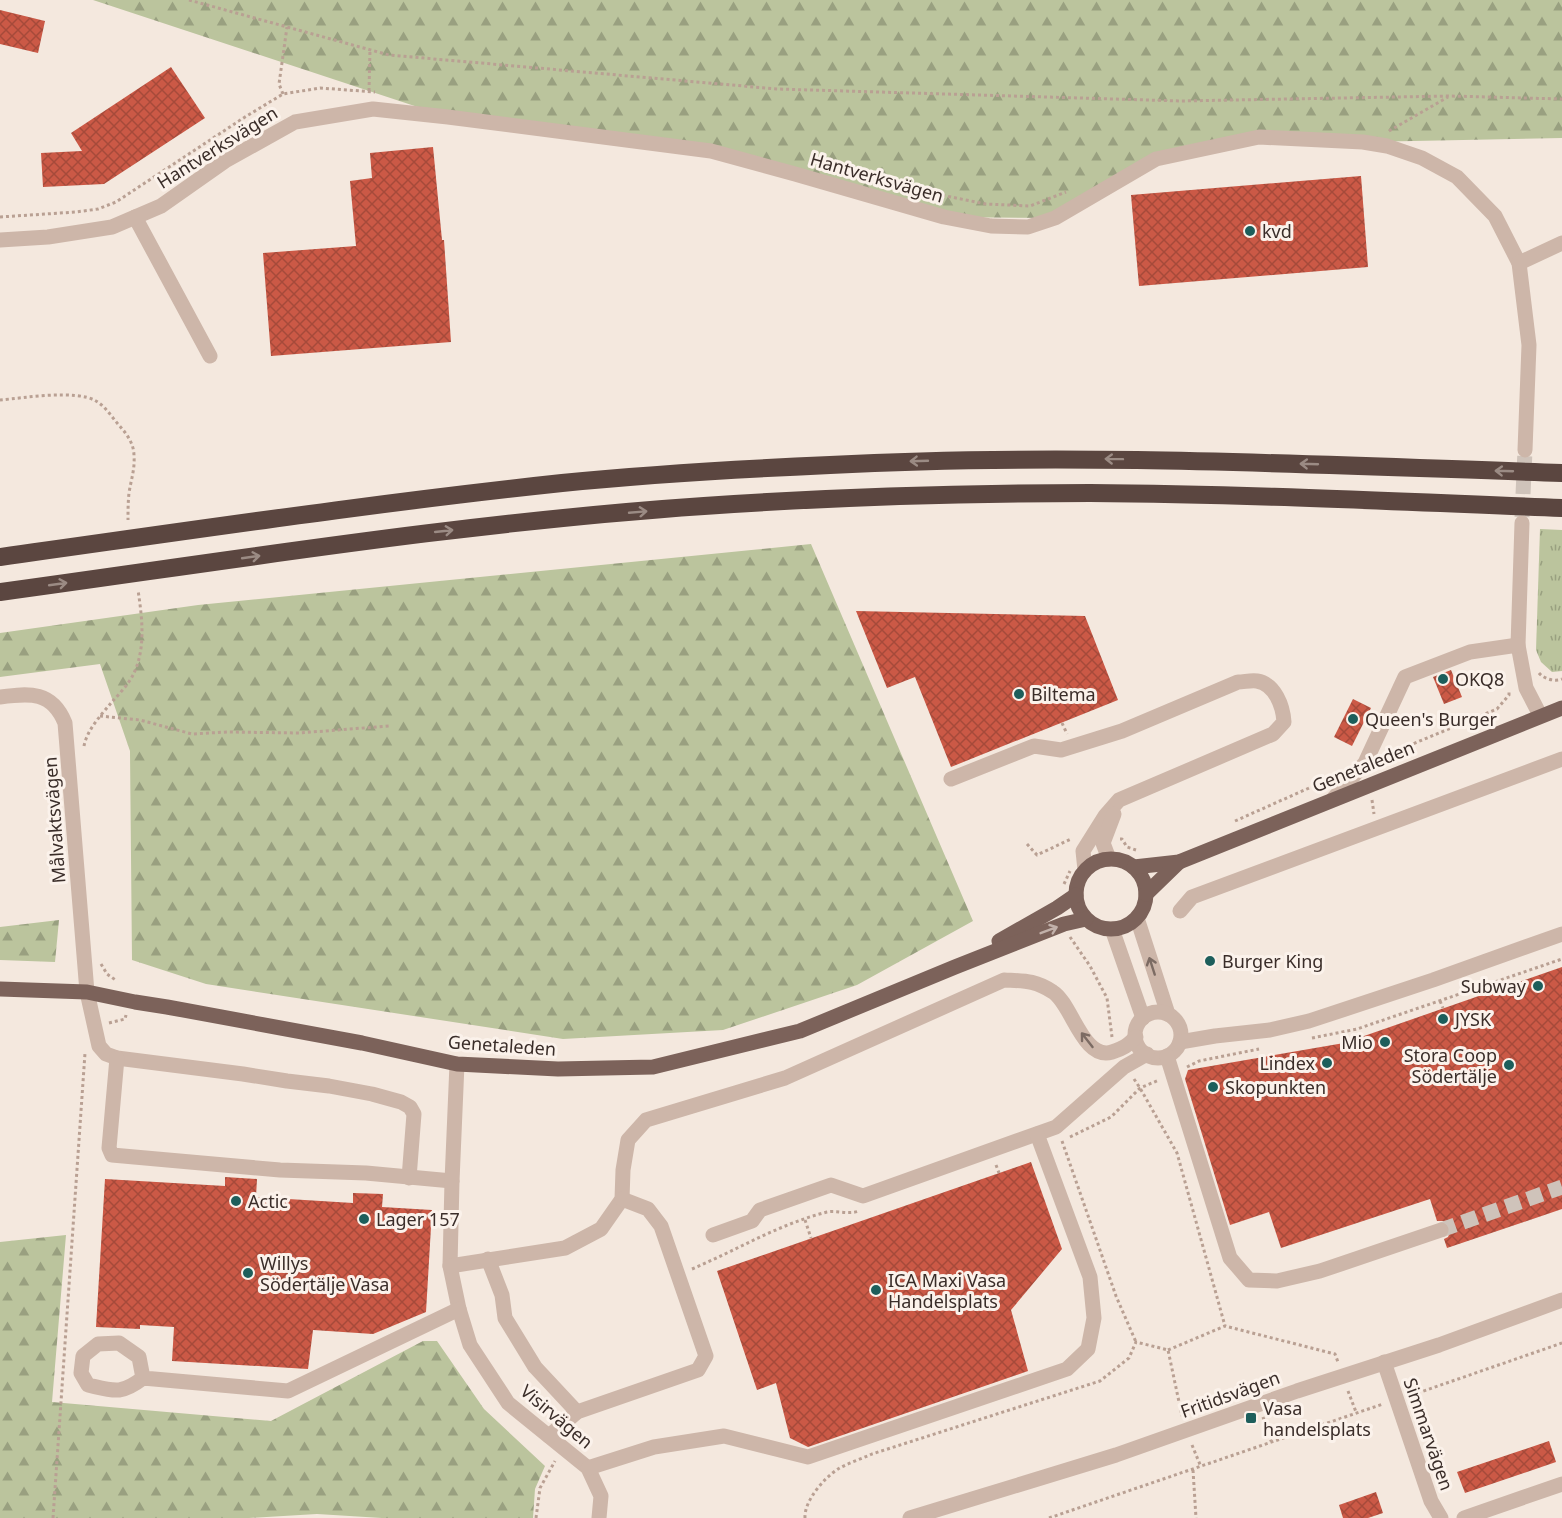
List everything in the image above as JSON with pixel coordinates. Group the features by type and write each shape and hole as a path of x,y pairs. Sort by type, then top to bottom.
{"highway":[{"path":"0,557 314,513 556,484 694,472 820,465 978,459 1098,459 1562,473"},
{"path":"0,592 442,531 681,508 836,499 974,494 1114,494 1562,508"}],"main road":[{"name":"Genetaleden","path":"1109,859 1124,861 1134,867 1179,862 1562,708"},
{"path":"1109,859 1096,862 1085,870 1078,882 1076,895 1079,908 1086,919 1098,927 1112,929 1125,926 1137,918"},
{"name":"Genetaleden","path":"1137,918 1144,906 1146,894 1179,862"},
{"path":"1134,867 1143,879 1146,894"},
{"name":"Genetaleden","path":"955,967 1076,895"},
{"name":"Genetaleden","path":"0,989 87,992 362,1043 457,1064 558,1069 653,1067 800,1031 1064,924 1086,919"}],"street":[{"name":"Hantverksvägen","path":"0,240 48,237 112,227 161,206 225,161 295,122 373,109 711,151 944,217 991,226 1028,227 1055,218 1156,159 1259,137 1363,142 1387,146 1422,158 1457,177 1495,216 1520,263 1529,345 1525,450"},
{"path":"135,217 210,356"},
{"path":"1520,263 1562,243"},
{"path":"1522,523 1518,645 1526,688 1540,715"},
{"path":"1333,799 1365,763 1405,677 1470,652 1518,645"},
{"path":"951,779 1035,746 1061,750 1114,733 1238,682 1256,681 1269,686 1284,710 1284,722 1274,734 1119,800 1105,816 1083,851 1085,870"},
{"name":"Målvaktsvägen","path":"0,697 34,694 45,697 61,711 65,723 87,992"},
{"path":"1180,911 1192,897 1562,759"},
{"path":"1109,859 1103,843 1119,800"},
{"path":"1137,918 1168,1014"},
{"path":"1112,929 1143,1018"},
{"path":"1180,1042 1270,1030 1309,1021 1562,934"},
{"path":"450,1266 565,1248 601,1228 622,1199 623,1170 628,1140 646,1120 785,1078 1004,980 1033,982 1056,993 1091,1047 1107,1053 1127,1047 1136,1037"},
{"path":"87,992 99,1046 106,1054 117,1058 328,1086 372,1094 401,1102 410,1107 414,1114 409,1178"},
{"path":"1155,1012 1168,1014 1179,1025 1181,1036 1178,1048 1167,1056 1153,1057 1137,1044 1136,1030 1143,1018 1155,1012"},
{"path":"1179,1025 1215,1036"},
{"path":"713,1235 752,1221 760,1210 831,1185 863,1196 1056,1127 1124,1067 1147,1054"},
{"path":"1167,1056 1230,1258 1249,1280 1277,1281 1320,1271 1440,1230"},
{"path":"117,1058 109,1148 112,1155 280,1170 366,1173 452,1181"},
{"name":"Visirvägen","path":"457,1064 450,1266 459,1309 470,1345 508,1402 588,1468 601,1496 599,1518"},
{"path":"588,1468 654,1447 724,1436 808,1457 1067,1369 1088,1349 1094,1318 1090,1277 1037,1134"},
{"path":"549,1436 577,1412 698,1371 706,1356 661,1226 648,1209 622,1199"},
{"path":"488,1260 502,1295 505,1318 535,1367 577,1412"},
{"name":"Fritidsvägen","path":"910,1518 1116,1455 1342,1376 1439,1345 1562,1300"},
{"path":"143,1378 288,1391 459,1309"},
{"name":"Simmarvägen","path":"1384,1362 1431,1501 1441,1518"},
{"path":"1464,1518 1562,1484"}],"path":[{"path":"189,0 389,55 777,89 1181,101 1450,96 1562,99"},
{"path":"283,94 279,84 287,27"},
{"path":"369,91 370,49"},
{"path":"1386,133 1450,96"},
{"path":"0,400 85,396 96,400 105,408 133,447 133,476 129,494 128,520"},
{"path":"83,752 85,740 100,716 134,674 140,656 142,623 138,590"},
{"path":"100,716 140,720 192,734 299,733 389,726"},
{"path":"1369,785 1376,828"},
{"path":"1027,844 1037,855 1071,838"},
{"path":"53,1518 86,1044 87,1038 95,1030 106,1023 125,1019 128,1001 129,983 121,982 107,974 100,962"},
{"path":"1440,1001 1443,1008"},
{"path":"805,1518 805,1512 814,1492 837,1470 872,1454 1100,1381 1129,1358 1136,1342 1116,1296 1062,1141 1111,1117 1140,1088 1177,1153 1225,1326"},
{"path":"996,1165 999,1173"},
{"path":"805,1220 811,1238"},
{"path":"1136,1342 1168,1350 1225,1326 1335,1354 1356,1412"},
{"path":"1050,1518 1562,1343"},
{"path":"1168,1350 1180,1411 1201,1467"},
{"path":"536,1518 540,1488 563,1448"},
{"path":"1193,1470 1196,1518"}],"green space":[{"path":"93,0 1562,0 1562,138 1363,142 1259,137 1156,160 1055,218 944,217 711,151 448,117"},
{"path":"1540,529 1562,530 1562,671 1552,672 1541,662 1536,650"},
{"path":"811,544 973,921 857,985 723,1030 563,1039 206,984 132,960 130,751 100,664 0,677 0,633 198,605"},
{"path":"59,920 55,962 0,960 0,927"},
{"path":"66,1235 52,1402 271,1421 423,1341 437,1341 484,1409 545,1466 535,1489 533,1518 382,1518 317,1514 249,1518 0,1518 0,1242"}],"building":[{"path":"0,10 45,21 38,53 0,44"},
{"path":"171,67 205,118 104,184 43,187 41,153 82,151 71,133"},
{"path":"433,147 442,240 444,240 451,342 271,356 263,253 356,246 350,181 372,178 370,153"},
{"name":"kvd","path":"1361,176 1368,267 1139,286 1131,195"},
{"name":"Biltema","path":"856,611 1085,616 1118,700 951,767 915,677 887,688"},
{"path":"1451,670 1462,697 1444,704 1433,677"},
{"path":"1353,699 1371,708 1352,746 1334,737"},
{"path":"1562,967 1562,1209 1447,1248 1444,1239 1448,1237 1450,1226 1443,1221 1437,1221 1430,1199 1281,1248 1269,1212 1230,1225 1185,1079 1188,1070 1344,1043"},
{"name":"ICA Maxi Vasa Handelsplats","path":"1031,1162 1062,1249 1011,1310 1028,1371 808,1447 790,1438 776,1383 757,1390 717,1271"},
{"path":"225,1177 257,1179 256,1197 353,1203 353,1193 383,1194 382,1207 432,1210 426,1312 373,1334 313,1330 308,1369 172,1361 174,1327 140,1325 140,1329 96,1327 105,1179 225,1186"},
{"path":"1549,1441 1556,1462 1465,1493 1457,1472"},
{"path":"1376,1492 1383,1513 1368,1518 1343,1518 1339,1505"}],"tunnel":[{"path":"1522,517 1525,450"},
{"path":"1441,1230 1562,1187"}],"place":[{"name":"kvd","path":"1250,231"},
{"name":"OKQ8","path":"1443,679"},
{"name":"Biltema","path":"1019,694"},
{"name":"Queen's Burger","path":"1353,719"},
{"name":"Burger King","path":"1210,961"},
{"name":"Subway","path":"1538,986"},
{"name":"JYSK","path":"1443,1019"},
{"name":"Mio","path":"1385,1042"},
{"name":"Lindex","path":"1327,1063"},
{"name":"Stora Coop Södertälje","path":"1509,1065"},
{"name":"Skopunkten","path":"1213,1087"},
{"name":"Actic","path":"236,1201"},
{"name":"Lager 157","path":"364,1219"},
{"name":"Willys Södertälje Vasa","path":"248,1273"},
{"name":"ICA Maxi Vasa Handelsplats","path":"876,1290"},
{"name":"Vasa handelsplats","path":"1251,1418"}]}
